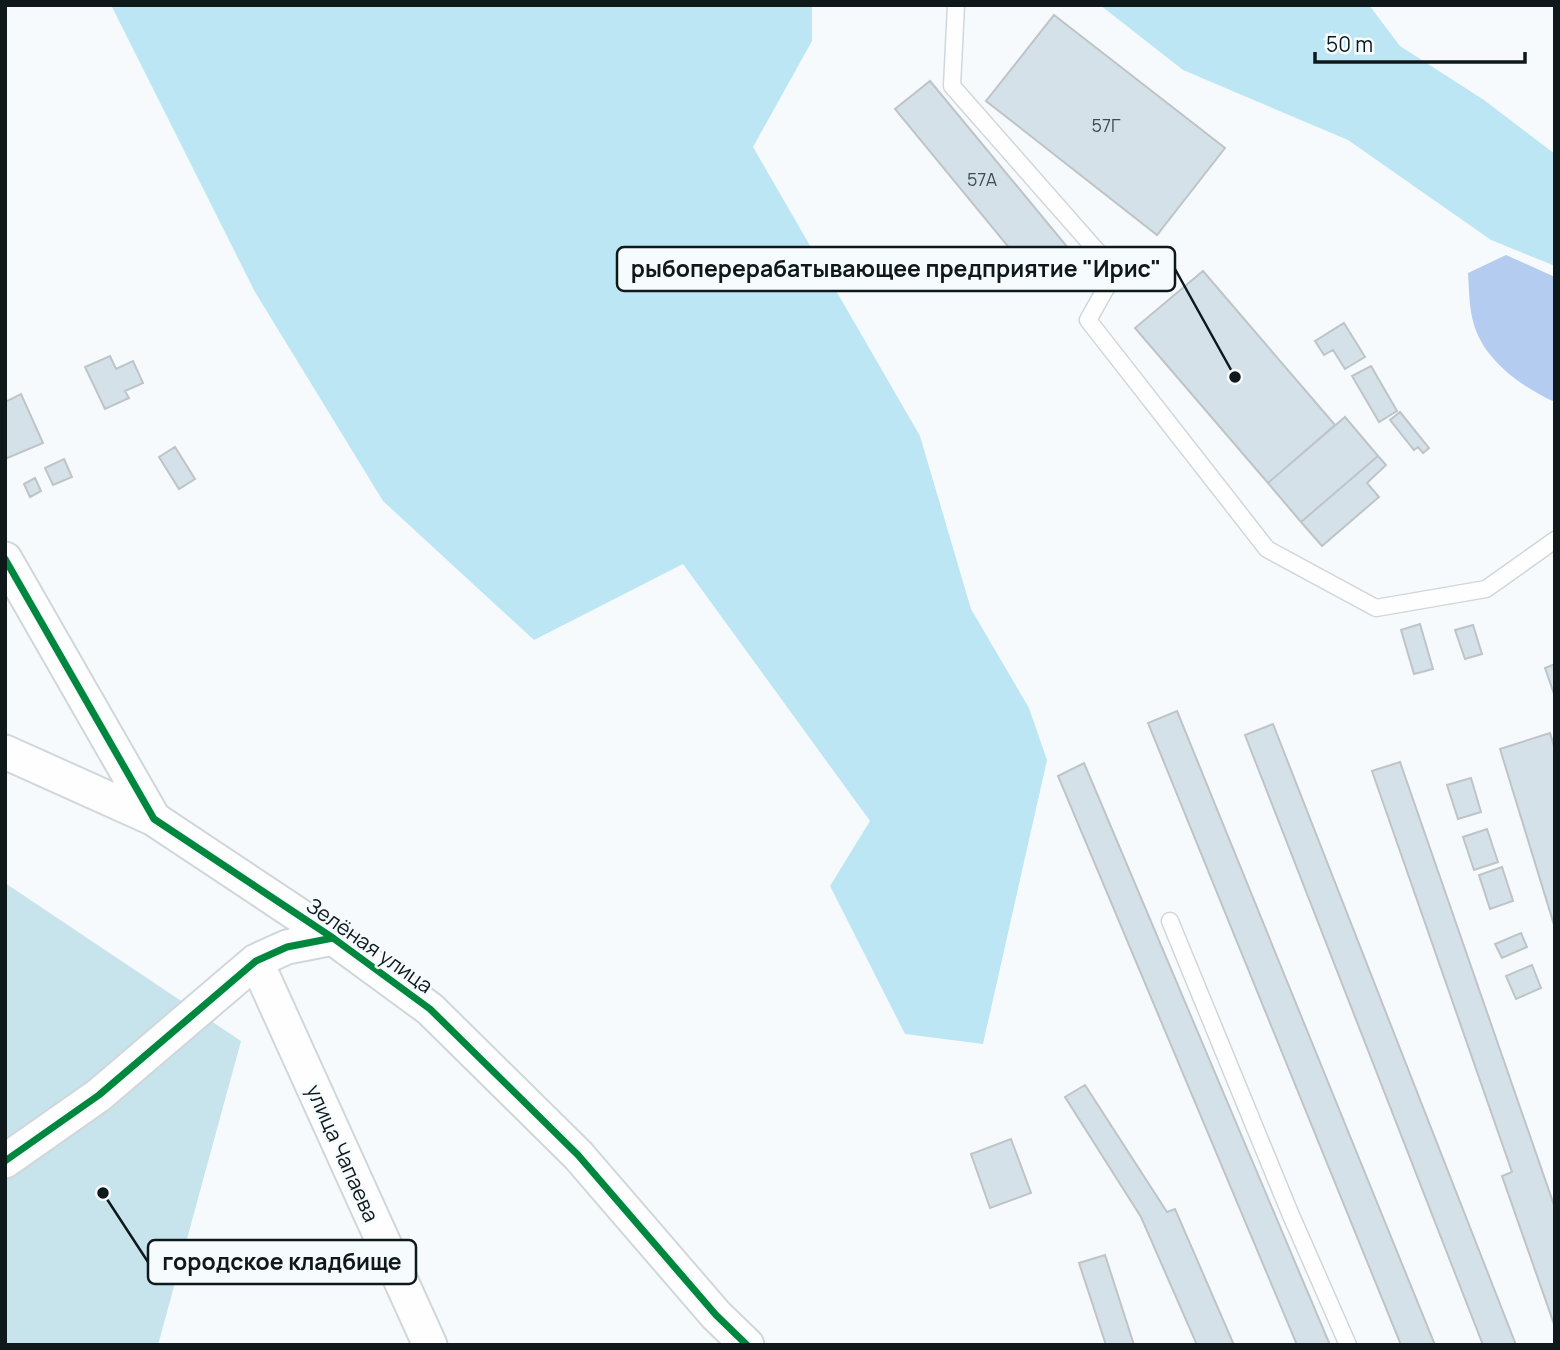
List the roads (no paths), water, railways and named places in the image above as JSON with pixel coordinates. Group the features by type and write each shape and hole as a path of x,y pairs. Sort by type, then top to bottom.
{"street":[{"name":"Зелёная улица","path":"5,559 154,819 333,938 430,1009 578,1155 716,1315 747,1345"},
{"path":"5,752 154,819"},
{"path":"5,1161 99,1095 256,961 287,947 333,938"},
{"name":"улица Чапаева","path":"256,961 430,1345"}],"lane":[{"path":"956,5 953,86 1097,251 1106,288 1088,320 1267,549 1376,608 1486,589 1555,540"},
{"path":"1170,921 1280,1190 1348,1345"}],"place":[{"name":"рыбоперерабатывающее предприятие \"Ирис\"","path":"1235,377"},
{"name":"городское кладбище","path":"103,1193"}]}
